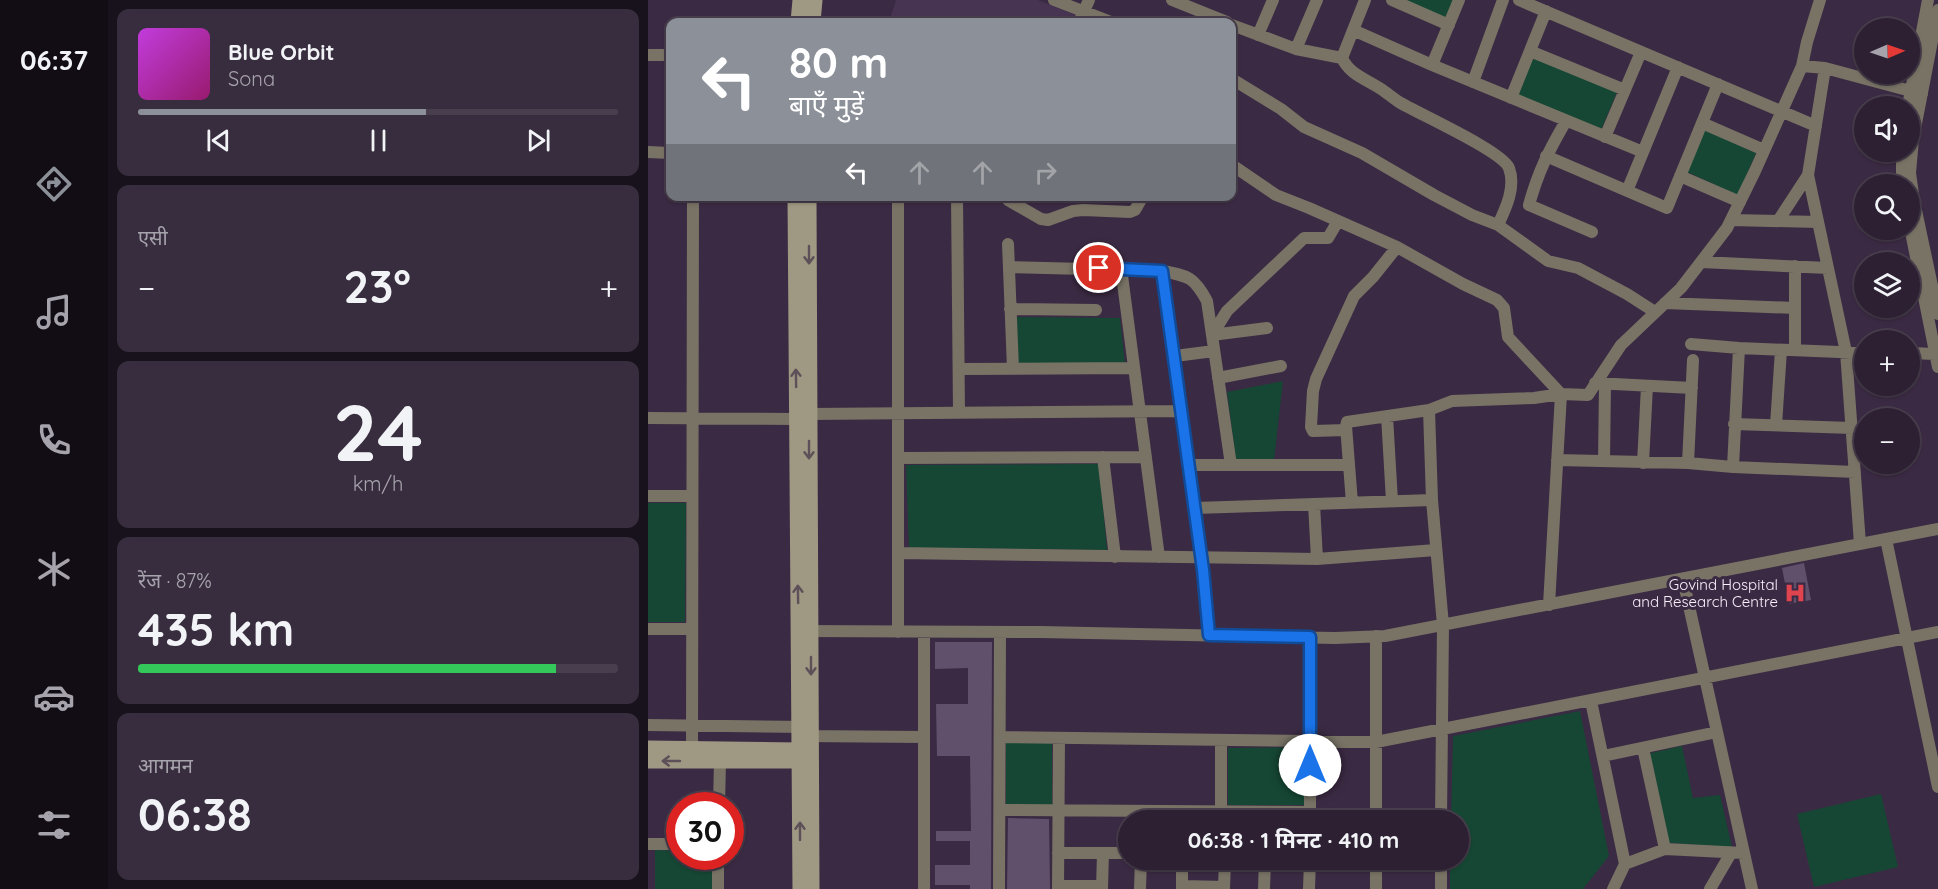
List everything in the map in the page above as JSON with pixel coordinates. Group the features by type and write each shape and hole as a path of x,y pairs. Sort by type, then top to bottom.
{"street":[{"path":"1054,0 1101,18"},
{"path":"1172,0 1217,18"},
{"path":"1258,36 1273,0"},
{"path":"1296,49 1317,0"},
{"path":"1342,58 1365,0"},
{"path":"1392,0 1449,25"},
{"path":"1432,65 1459,0"},
{"path":"1473,82 1503,0"},
{"path":"1519,0 1816,126"},
{"path":"1352,503 1347,422 1429,410 1452,401 1534,398 1561,394 1588,395 1600,384 1621,345 1681,288 1727,228 1802,66 1820,0"},
{"path":"1928,0 1916,93 1910,173 1935,318 1935,354 1938,367"},
{"path":"800,18 808,2"},
{"path":"808,2 812,18"},
{"path":"1914,96 1938,10"},
{"path":"1511,98 1546,11"},
{"path":"1236,27 1296,49 1342,58 1350,72 1381,89 1397,101 1501,158 1508,165 1511,188 1498,225"},
{"path":"1353,30 1643,152"},
{"path":"1530,51 1625,90"},
{"path":"1605,137 1641,52"},
{"path":"648,54 666,55"},
{"path":"1802,66 1826,68 1916,93"},
{"path":"1627,191 1678,67"},
{"path":"1826,68 1808,175 1846,352 1854,457"},
{"path":"1236,82 1304,127 1362,153 1434,195 1472,215 1498,225 1548,261 1578,268 1628,294 1655,312"},
{"path":"1546,156 1667,208 1718,84"},
{"path":"1566,121 1536,178 1529,205 1592,232"},
{"path":"1702,123 1764,150"},
{"path":"648,153 666,153"},
{"path":"1236,168 1276,195 1397,246 1463,284 1497,300 1504,308 1508,337 1561,394 1549,605"},
{"path":"1778,221 1808,175"},
{"path":"1680,176 1740,201"},
{"path":"692,749 693,201"},
{"path":"795,201 803,417 805,631 805,742 800,889"},
{"path":"803,417 809,201"},
{"path":"898,201 898,632"},
{"path":"957,201 959,413"},
{"path":"1008,201 1041,219 1048,220 1073,211 1130,212 1135,210 1140,201"},
{"path":"1212,335 1227,311 1304,238 1328,238 1338,220"},
{"path":"1731,220 1818,222"},
{"path":"1914,240 1935,318"},
{"path":"1008,244 1013,369"},
{"path":"1347,430 1313,431 1311,427 1314,385 1354,296 1373,277 1397,246"},
{"path":"1701,262 1828,268"},
{"path":"1795,350 1796,266"},
{"path":"1009,267 1121,268 1162,271 1183,275 1198,284 1207,301 1231,465"},
{"path":"1121,268 1159,557"},
{"path":"1162,271 1202,558 1209,635"},
{"path":"1665,303 1795,308"},
{"path":"1010,309 1096,310"},
{"path":"1212,335 1267,328"},
{"path":"1691,344 1854,352"},
{"path":"1733,467 1739,348"},
{"path":"1776,426 1781,350"},
{"path":"1175,356 1214,351"},
{"path":"1920,353 1935,354"},
{"path":"1688,463 1693,360"},
{"path":"1218,378 1281,366"},
{"path":"959,369 1134,368"},
{"path":"1600,384 1692,388"},
{"path":"1600,384 1604,461"},
{"path":"1643,463 1647,386"},
{"path":"1429,410 1432,500 1443,625 1442,810"},
{"path":"648,418 1182,411"},
{"path":"1387,416 1392,501"},
{"path":"1734,424 1852,428"},
{"path":"1103,457 1115,556"},
{"path":"898,458 1146,457"},
{"path":"1557,460 1688,463 1854,472"},
{"path":"1189,465 1349,465"},
{"path":"1855,474 1860,544"},
{"path":"648,496 692,496"},
{"path":"1195,508 1432,500"},
{"path":"1314,504 1317,560"},
{"path":"805,631 1376,636 1549,605 1938,528"},
{"path":"1886,539 1938,787"},
{"path":"898,553 1317,560 1436,550"},
{"path":"1683,579 1752,889"},
{"path":"648,629 692,629"},
{"path":"924,632 924,889"},
{"path":"999,889 1000,632"},
{"path":"1000,737 1376,742 1938,632"},
{"path":"1376,636 1376,810"},
{"path":"1310,637 1310,810"},
{"path":"1592,701 1625,864 1613,889"},
{"path":"648,725 692,725 805,742"},
{"path":"1603,756 1717,732"},
{"path":"648,748 692,749 924,737"},
{"path":"1059,738 1058,888 1102,887 1103,853"},
{"path":"1221,740 1221,810"},
{"path":"648,761 720,761 805,742"},
{"path":"805,742 812,889"},
{"path":"1643,748 1665,849"},
{"path":"719,792 720,761"},
{"path":"1000,810 1058,810 1118,814"},
{"path":"648,844 666,844"},
{"path":"1625,864 1665,849 1744,853"},
{"path":"1058,853 1118,853"},
{"path":"1710,889 1731,853"},
{"path":"718,870 718,889"},
{"path":"1140,889 1141,870"},
{"path":"1182,870 1182,887 1224,888 1225,870"},
{"path":"1264,889 1265,870"},
{"path":"1310,870 1310,889"},
{"path":"1376,870 1376,889"},
{"path":"1441,870 1441,889"}],"shaded area":[{"path":"896,0 1038,0 1077,16 1076,18 890,18"}],"green space":[{"path":"1404,0 1455,0 1447,19"},
{"path":"1533,58 1617,92 1601,130 1518,95"},
{"path":"1705,130 1756,153 1738,195 1687,172"},
{"path":"1012,317 1120,318 1125,363 1015,364"},
{"path":"1283,381 1274,460 1236,460 1227,392"},
{"path":"1099,464 1107,550 909,548 906,465"},
{"path":"648,503 686,503 685,622 648,622"},
{"path":"1580,711 1609,856 1583,889 1450,889 1450,870 1469,870 1469,810 1451,810 1453,736"},
{"path":"1006,742 1052,742 1052,805 1006,805"},
{"path":"1682,746 1693,798 1720,795 1732,847 1667,843 1647,754"},
{"path":"1304,747 1304,805 1228,805 1228,748"},
{"path":"1881,794 1898,867 1814,887 1797,814"},
{"path":"655,850 666,850 666,870 713,870 712,889 655,889"}],"building":[{"path":"1804,563 1811,600 1789,604 1782,568"},
{"path":"935,642 992,642 991,889 970,889 970,885 935,885 935,865 970,865 970,841 936,841 936,831 971,831 970,756 937,756 936,704 968,704 968,668 935,669"},
{"path":"1008,818 1049,819 1050,889 1007,889"}],"place":[{"name":"Govind Hospital and Research Centre","path":"1795,593"}],"route":[{"path":"1099,268 1162,271 1203,570 1209,635 1310,637 1310,765"}]}
